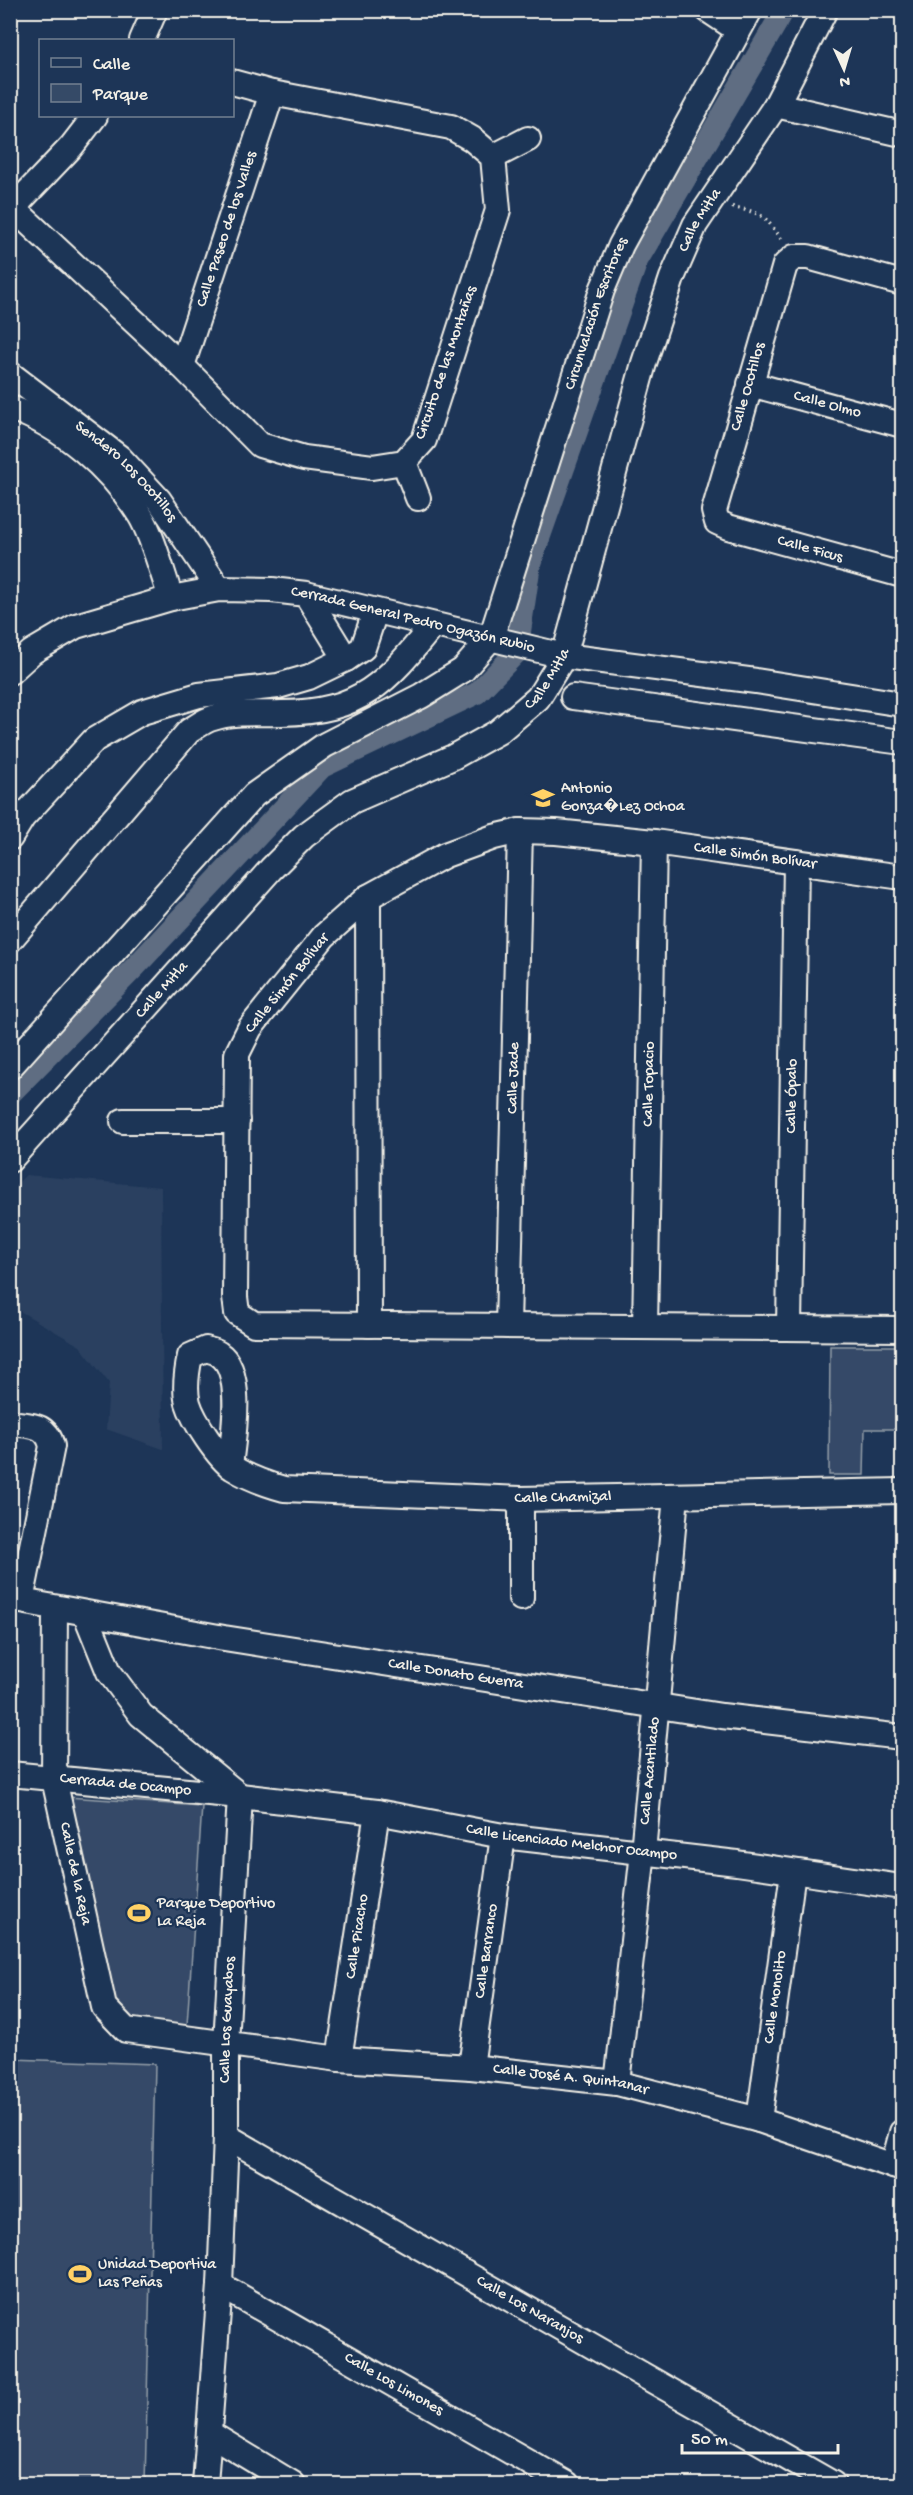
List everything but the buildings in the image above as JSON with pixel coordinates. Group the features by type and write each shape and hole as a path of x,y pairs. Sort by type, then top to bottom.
{"street":[{"path":"708,10 744,20"},
{"name":"Calle Mitla","path":"10,1160 255,887 304,836 352,801 453,757 498,732 538,698 555,654 672,278 695,225 776,105 825,10"},
{"path":"142,39 154,12"},
{"name":"Circunvalación Escritores","path":"499,640 602,290 621,245 744,20"},
{"path":"234,83 272,93 451,127 472,139 493,157 528,139"},
{"name":"Calle Paseo de los Valles","path":"182,366 272,93"},
{"path":"776,105 903,134"},
{"path":"94,117 71,147 12,209 182,366 260,445 304,458 372,467 404,462 418,498"},
{"name":"Circuito de las Montañas","path":"404,462 424,440 498,210 493,157"},
{"path":"794,257 808,257 903,283"},
{"name":"Calle Ocotillos","path":"717,522 714,511 750,384 785,264 794,257"},
{"name":"Sendero Los Ocotillos","path":"10,374 120,458 159,500 219,589"},
{"name":"Calle Olmo","path":"750,384 903,425"},
{"name":"Sendero Los Ocotillos","path":"10,408 30,414 75,443 115,482 142,517 171,598"},
{"name":"Calle Ficus","path":"717,522 903,575"},
{"name":"Cerrada General Pedro Ogazón Rubio","path":"10,672 32,652 76,626 171,598 219,589 272,590 306,594 555,654 756,681 903,704"},
{"path":"306,594 355,654 398,669"},
{"path":"10,837 23,817 94,740 142,712 199,695 278,686 309,676 355,654 375,612"},
{"path":"10,940 189,731 213,718 299,713 335,707 369,692 398,669 433,625"},
{"path":"10,1067 254,795 325,745 421,696 463,670 499,640"},
{"path":"573,697 903,742"},
{"name":"Calle Simón Bolívar","path":"369,1325 254,1324 237,1313 235,1297 237,1054 250,1028 324,936 368,897 445,855 494,837 520,831 556,832 654,843 903,877"},
{"name":"Calle Jade","path":"508,1326 520,831"},
{"name":"Calle Topacio","path":"645,1327 654,843"},
{"name":"Calle Ópalo","path":"789,1328 796,862"},
{"path":"368,897 369,1325 903,1329"},
{"path":"123,1121 237,1121"},
{"path":"10,1423 41,1428 49,1435 52,1446 16,1600"},
{"name":"Calle Chamizal","path":"230,1466 255,1480 284,1489 521,1499 903,1491"},
{"name":"Calle Acantilado","path":"617,2083 643,1852 676,1496"},
{"path":"521,1499 521,1598"},
{"name":"Calle Donato Guerra","path":"16,1600 86,1615 657,1706 903,1737"},
{"name":"Calle de la Reja","path":"55,1608 54,1779 104,2007 126,2031 226,2044"},
{"path":"86,1615 109,1672 141,1715 240,1796"},
{"name":"Cerrada de Ocampo","path":"10,1773 240,1796"},
{"name":"Calle Licenciado Melchor Ocampo","path":"240,1796 377,1812 503,1836 643,1852 903,1887"},
{"name":"Calle Los Guayabos","path":"205,2484 220,2284 226,2136 226,2044 240,1796"},
{"name":"Calle Picacho","path":"339,2059 377,1812"},
{"name":"Calle Barranco","path":"471,2067 503,1836"},
{"name":"Calle Monolito","path":"759,2120 793,1872"},
{"name":"Calle José A. Quintanar","path":"226,2044 339,2059 471,2067 617,2083 759,2120 898,2167"},
{"path":"898,2167 903,2132"},
{"name":"Calle Los Naranjos","path":"226,2136 833,2484"},
{"name":"Calle Los Limones","path":"220,2284 567,2484"},
{"path":"209,2433 293,2484"}],"path":[{"path":"710,203 757,212 771,225 794,257"}],"shaded area":[{"path":"26,1175 161,1187 163,1449 106,1429 109,1383 80,1346 11,1306 11,1190"}],"green space":[{"path":"830,1346 902,1346 902,1429 865,1429 864,1475 829,1475"},
{"name":"Parque Deportivo La Reja","path":"52,1796 202,1806 187,2025 110,2020"},
{"name":"Unidad Deportiva Las Peñas","path":"11,2059 155,2064 145,2484 11,2484"}],"waterway":[{"path":"10,1094 136,966 322,767 477,693 517,652 530,564 637,261 784,10"}],"place":[{"name":"Antonio Gonza�Lez Ochoa","path":"543,798"},
{"name":"Parque Deportivo La Reja","path":"139,1913"},
{"name":"Unidad Deportiva Las Peñas","path":"80,2274"}]}
